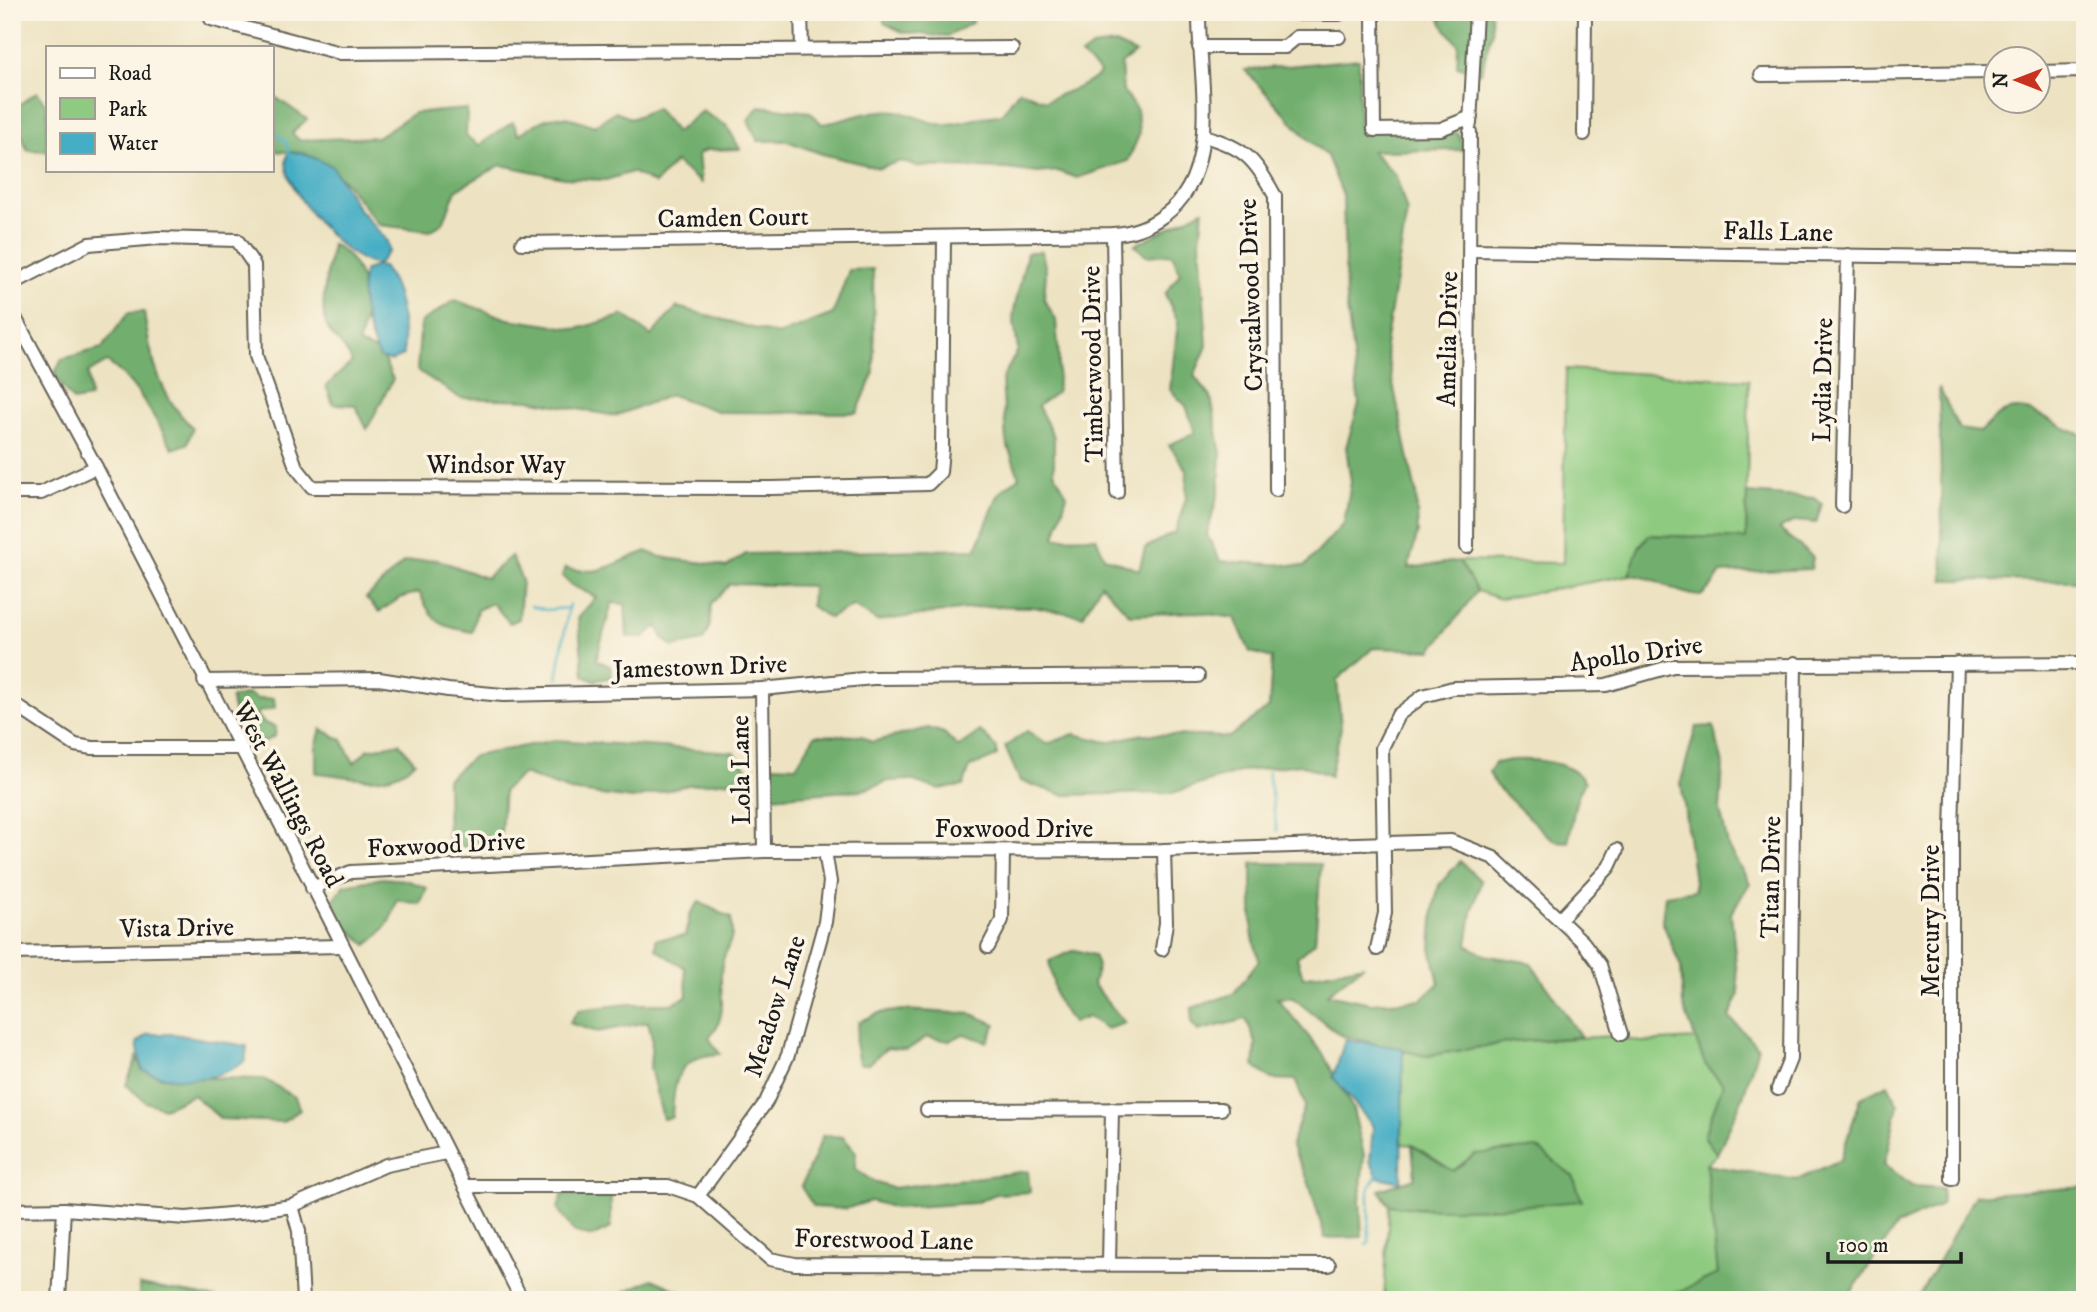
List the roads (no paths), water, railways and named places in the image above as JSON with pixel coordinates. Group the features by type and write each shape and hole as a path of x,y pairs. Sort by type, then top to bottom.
{"street":[{"path":"801,12 802,49"},
{"name":"Camden Court","path":"522,243 1113,234 1143,228 1175,208 1196,174 1203,136 1199,12"},
{"path":"1373,12 1374,130 1470,125"},
{"path":"1584,134 1585,12"},
{"path":"1199,47 1285,47 1297,37 1339,41 1339,13 1301,14"},
{"name":"Amelia Drive","path":"1467,547 1470,125 1476,15"},
{"path":"211,19 340,53 1013,48"},
{"path":"2052,72 2085,71"},
{"path":"1761,75 1982,72"},
{"name":"Crystalwood Drive","path":"1203,136 1230,143 1258,165 1275,197 1276,490"},
{"name":"Timberwood Drive","path":"1113,234 1117,493"},
{"name":"Windsor Way","path":"12,284 89,244 158,238 237,240 254,265 256,356 296,467 312,487 772,488 928,484 940,472 942,449 944,237"},
{"name":"Falls Lane","path":"1470,250 2085,258"},
{"name":"Lydia Drive","path":"1842,506 1848,255"},
{"name":"West Wallings Road","path":"12,312 96,467 522,1300"},
{"path":"12,493 41,493 96,467"},
{"name":"Apollo Drive","path":"1377,949 1385,913 1382,748 1398,715 1423,696 1453,688 1606,685 1673,666 1795,663 2085,663"},
{"name":"Titan Drive","path":"1778,1089 1790,1059 1795,663"},
{"name":"Mercury Drive","path":"1952,1180 1952,831 1957,663"},
{"name":"Jamestown Drive","path":"204,681 379,678 503,695 762,689 873,678 1198,676"},
{"name":"Lola Lane","path":"762,689 764,851"},
{"path":"14,707 75,745 92,748 238,748"},
{"name":"Foxwood Drive","path":"312,888 351,872 764,851 1164,850 1312,847 1382,841 1451,841 1494,859 1560,919 1600,965 1621,1034"},
{"path":"1162,949 1166,923 1164,850"},
{"path":"1560,919 1609,867 1617,850"},
{"name":"Meadow Lane","path":"698,1196 766,1102 788,1055 825,922 830,882 825,851"},
{"path":"988,947 1002,920 1003,851"},
{"name":"Vista Drive","path":"12,953 342,946"},
{"path":"1109,1263 1112,1109"},
{"path":"927,1110 1221,1109"},
{"path":"12,1210 64,1209 187,1218 292,1206 386,1165 446,1153"},
{"name":"Forestwood Lane","path":"465,1186 668,1186 698,1196 769,1259 795,1264 1329,1265"},
{"path":"292,1206 299,1231 303,1300"},
{"path":"59,1300 64,1209"}],"water":[{"path":"290,152 303,153 332,166 358,208 387,241 389,251 378,264 365,261 348,251 314,218 290,179 286,163"},
{"path":"376,266 383,267 390,276 401,309 404,355 392,361 380,358 365,315 362,291 365,270"},
{"path":"148,1034 173,1034 247,1046 245,1061 221,1074 195,1079 155,1074 142,1070 137,1043"},
{"path":"1345,1040 1403,1048 1401,1182 1378,1177 1370,1161 1373,1126 1333,1077"}],"waterway":[{"path":"273,131 287,143 290,156"},
{"path":"557,679 569,604"},
{"path":"531,606 546,610 569,608"},
{"path":"1268,772 1277,831"},
{"path":"1366,1245 1369,1243 1369,1188 1377,1175"}]}
